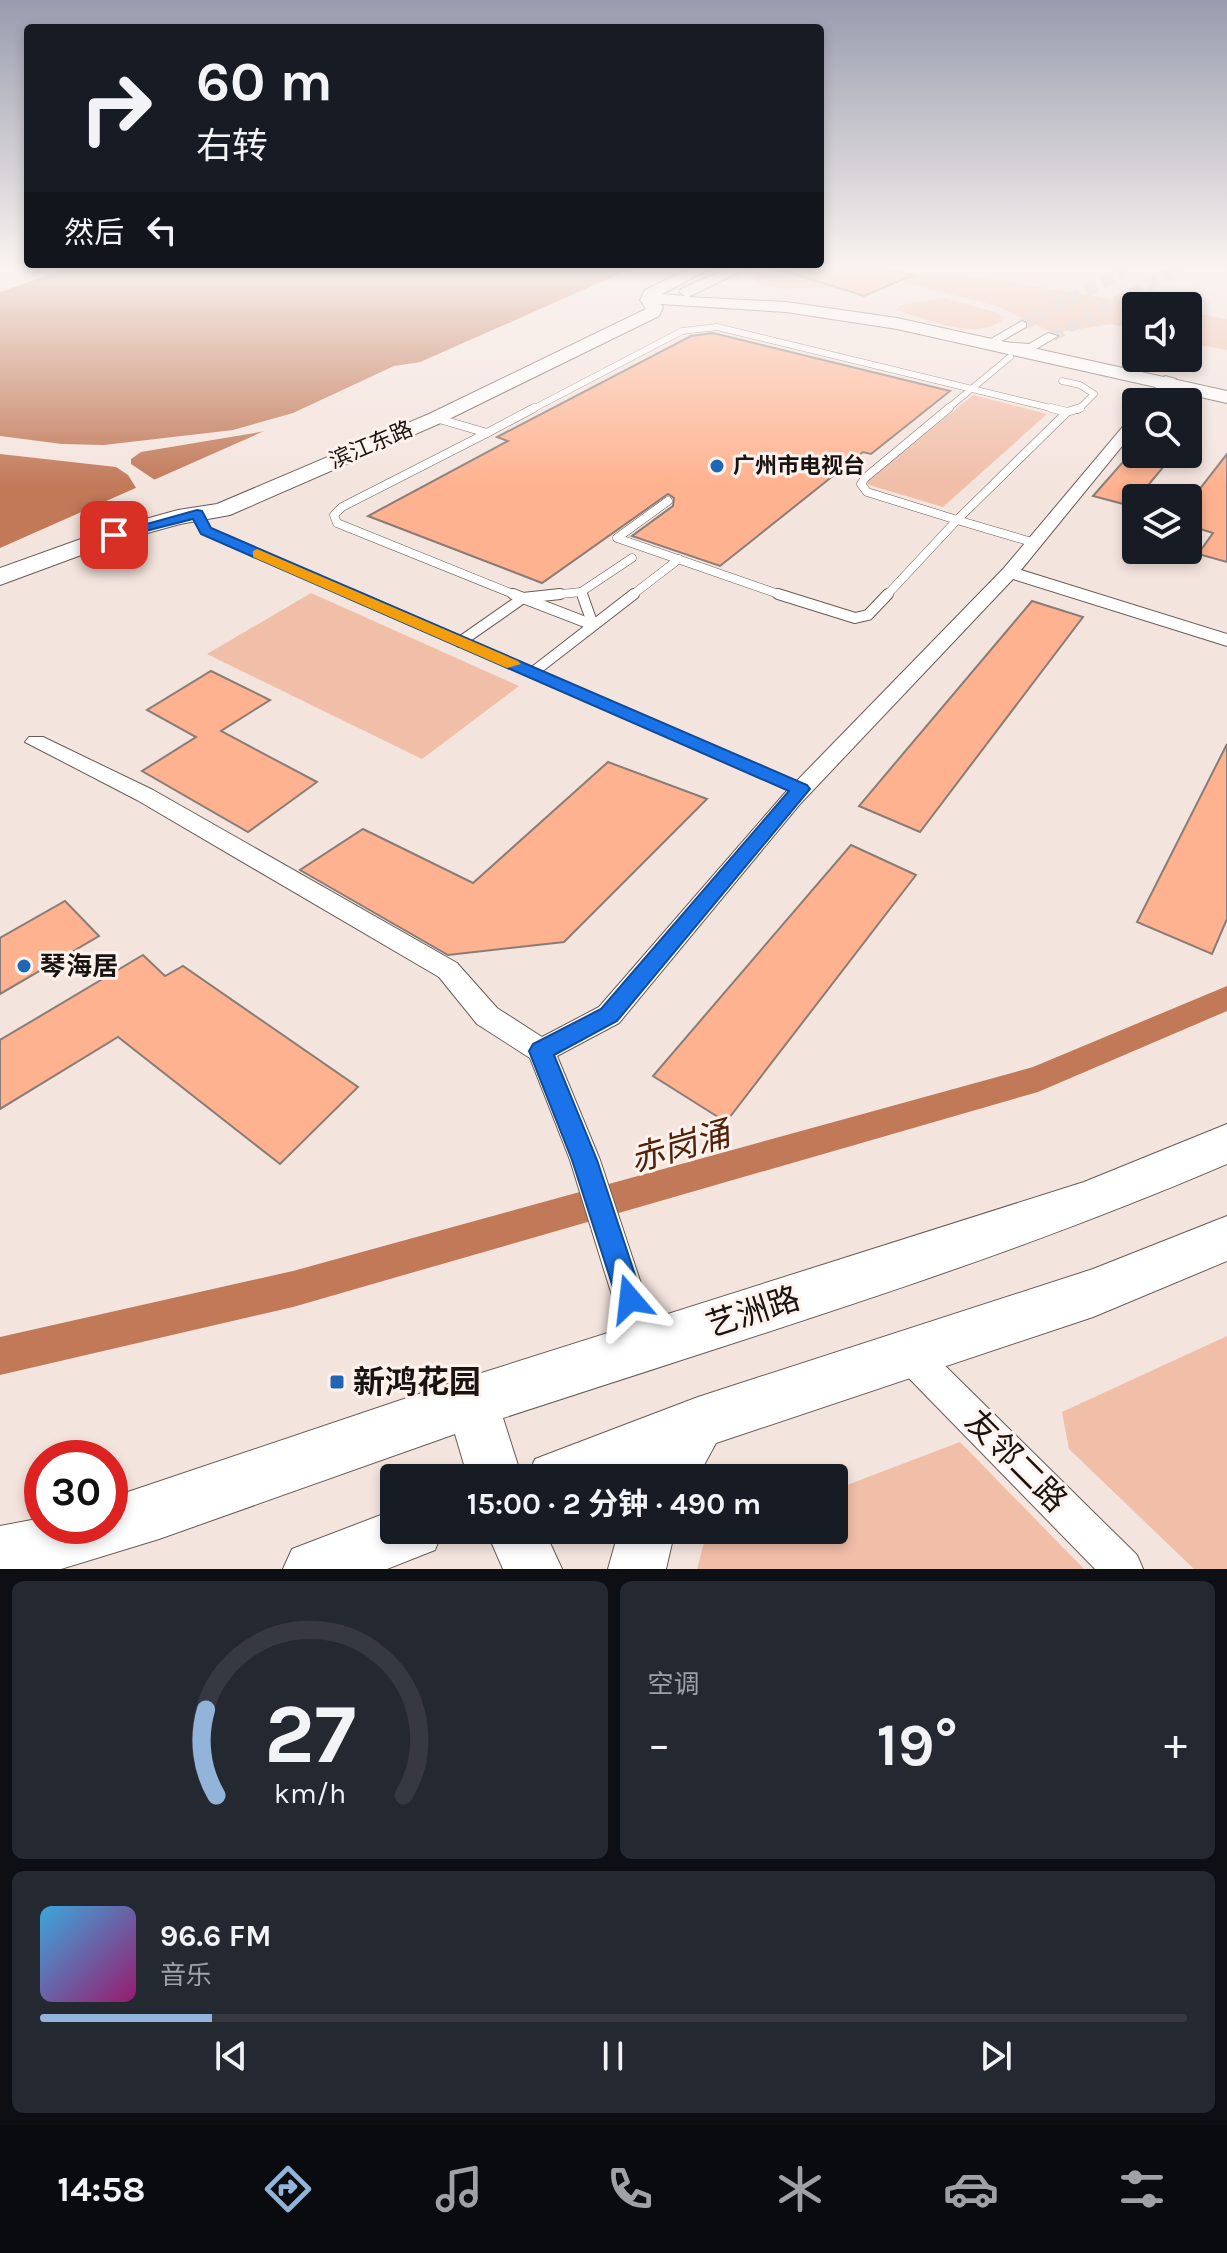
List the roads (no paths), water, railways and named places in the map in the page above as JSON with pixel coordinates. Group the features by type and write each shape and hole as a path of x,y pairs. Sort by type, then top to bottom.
{"street":[{"name":"滨江东路","path":"0,577 114,535 222,510 436,418 595,340"},
{"path":"961,340 1168,381"},
{"path":"971,340 1004,349 1031,348 1227,394"},
{"path":"1004,349 1011,340"},
{"path":"1031,348 1045,340"},
{"path":"1162,388 1168,381"},
{"path":"541,1051 609,1015 801,789 1010,572 1122,437"},
{"path":"1010,572 1227,640"},
{"path":"36,742 145,795 448,970 487,1016 541,1051 593,1183 645,1347"},
{"name":"艺洲路","path":"0,1555 47,1545 159,1511 472,1402 1088,1202 1227,1144"},
{"path":"591,1464 698,1423 1093,1293 1227,1238"},
{"name":"友邻二路","path":"908,1353 1123,1569"},
{"path":"472,1402 491,1464"},
{"path":"676,1464 698,1423"},
{"path":"312,1569 380,1543"},
{"path":"521,1544 533,1569"},
{"path":"637,1569 643,1544"}],"lane":[{"path":"593,625 337,523 334,515 342,507 664,340"},
{"path":"772,340 1067,412 1077,411 1094,394 1080,385 1062,381"},
{"path":"1004,349 971,388 861,484 867,492 1035,543"},
{"path":"668,501 617,538 838,615 855,618 868,615 957,520 1067,412"},
{"path":"436,418 487,433"},
{"path":"197,514 205,531 801,789"},
{"path":"460,642 523,598 581,592 632,558"},
{"path":"532,673 679,559"},
{"path":"581,592 593,625"}],"waterway":[{"name":"赤岗涌","path":"0,1356 293,1289 696,1178 1038,1079 1227,998"}],"place":[{"name":"广州市电视台","path":"717,466"},
{"name":"琴海居","path":"24,966"},
{"name":"新鸿花园","path":"337,1382"}]}
